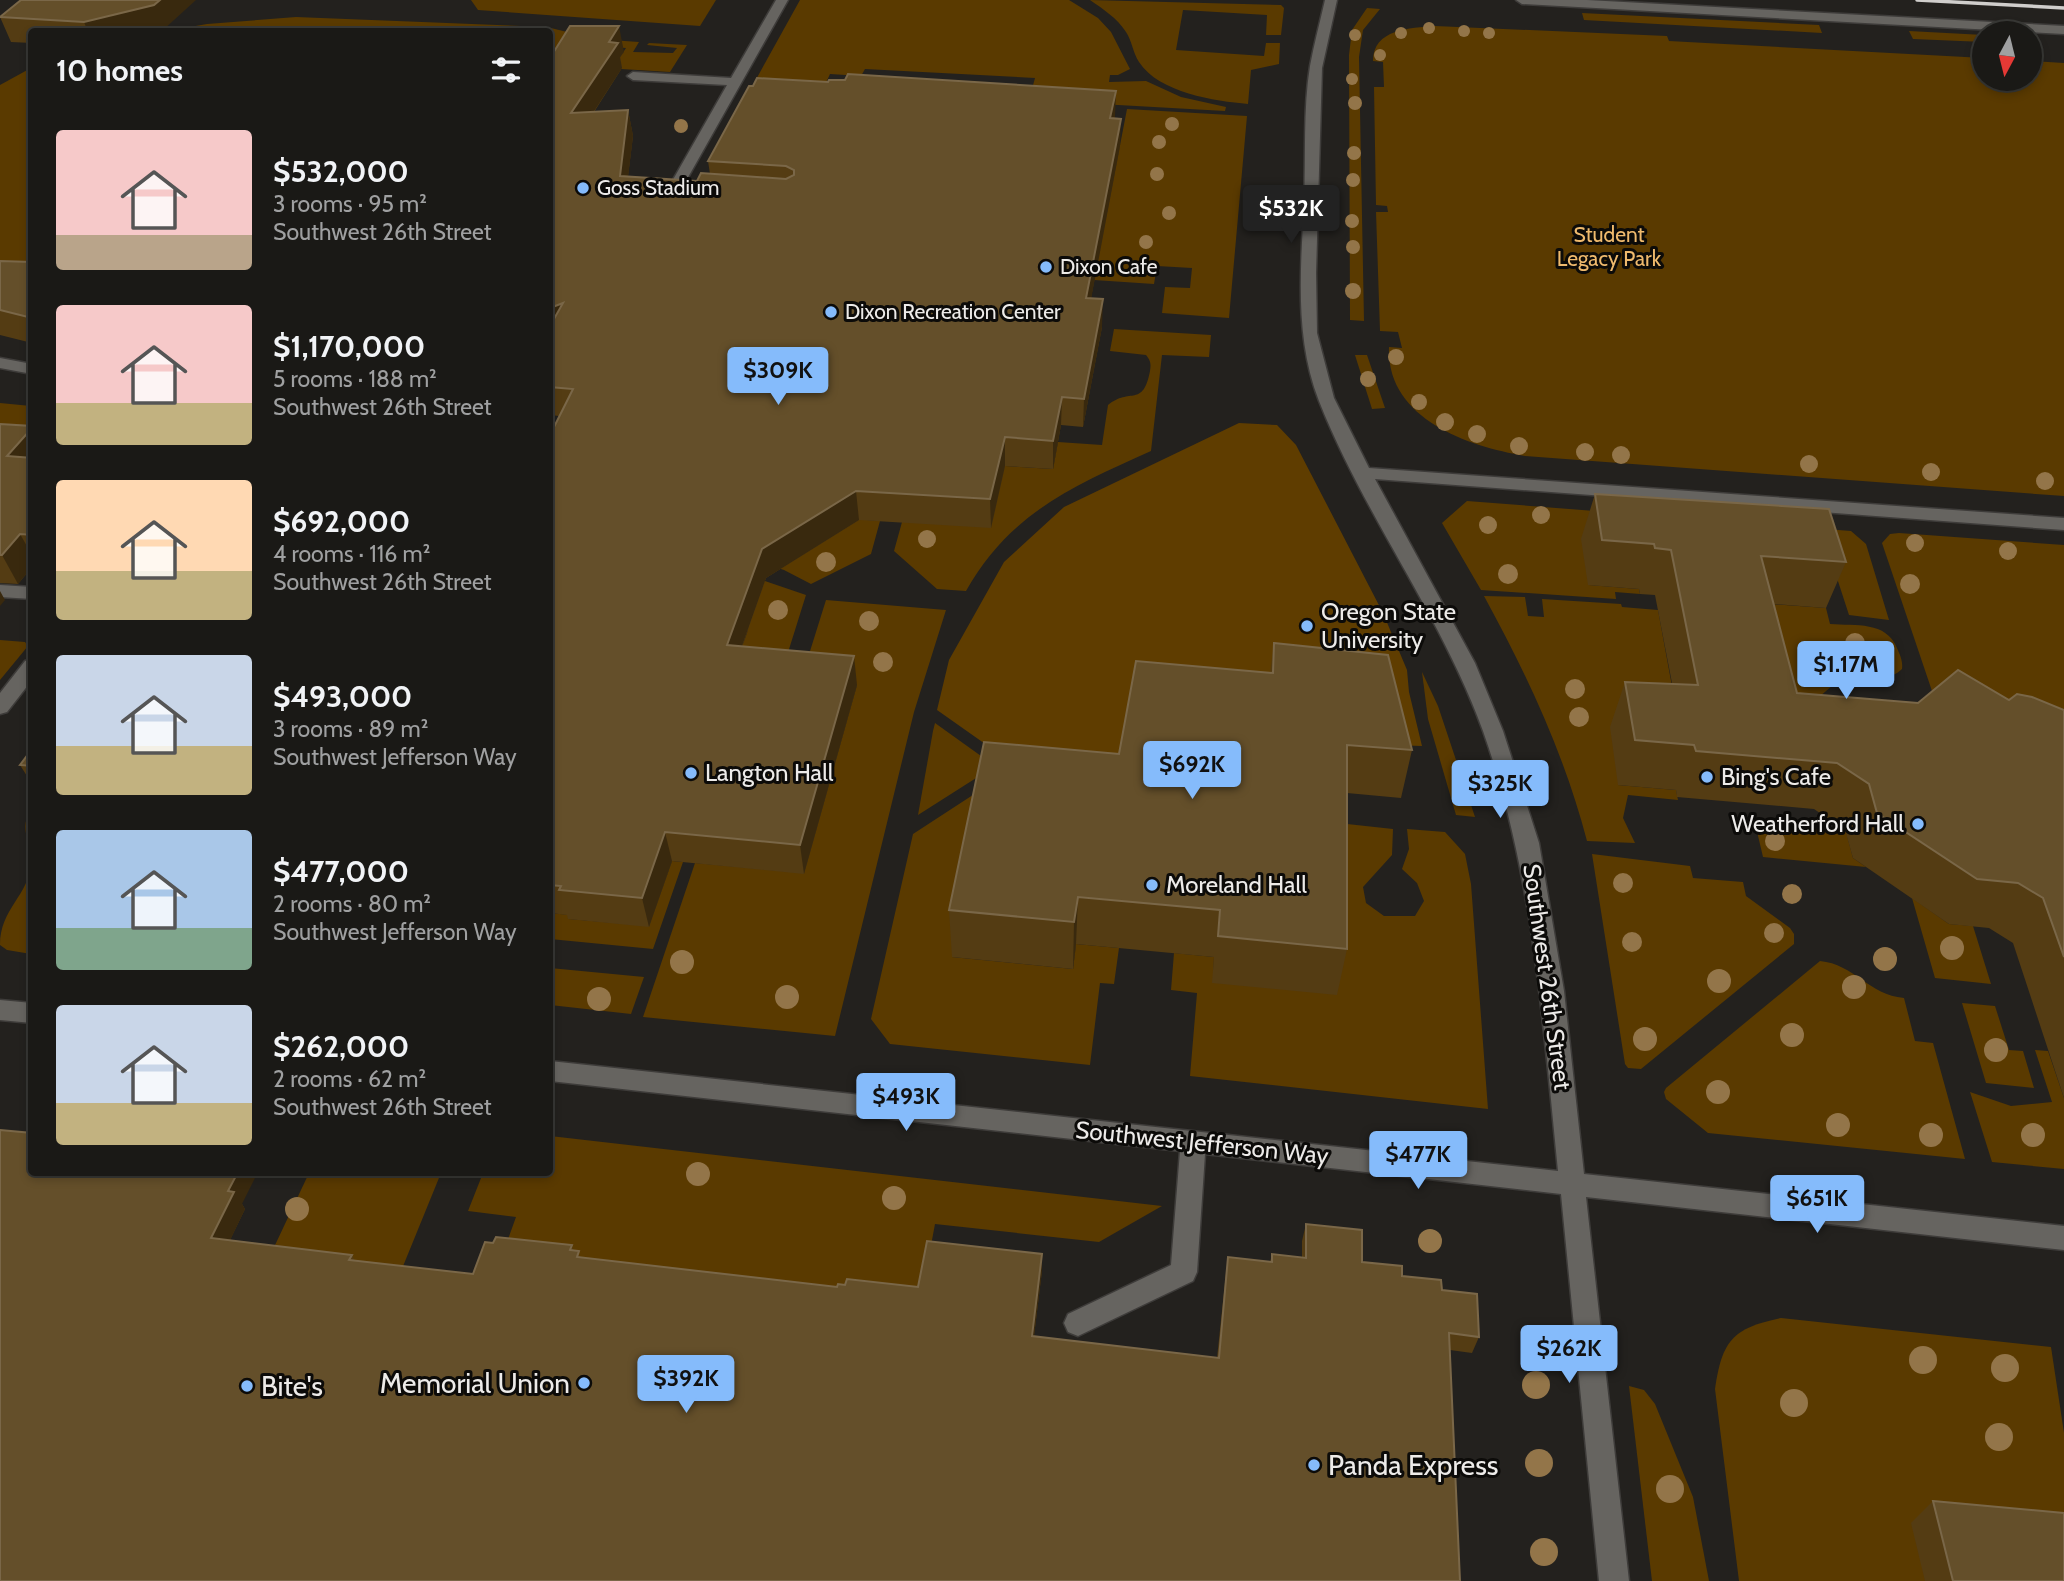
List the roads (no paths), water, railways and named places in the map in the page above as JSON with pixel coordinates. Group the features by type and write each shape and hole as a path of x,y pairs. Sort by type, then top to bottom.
{"street":[{"path":"702,194 673,192 782,0"},
{"name":"Southwest 26th Street","path":"1331,0 1316,68 1308,273 1309,333 1326,398 1344,438 1465,663 1512,788 1528,843 1544,937 1575,1185 1614,1581"},
{"path":"1522,0 2064,30"},
{"path":"633,76 736,82"},
{"path":"0,363 28,368"},
{"path":"1365,473 2064,524"},
{"path":"0,591 28,593"},
{"path":"0,708 28,671"},
{"path":"0,1010 28,1013"},
{"name":"Southwest Jefferson Way","path":"553,1071 2064,1238"},
{"path":"1078,1323 1184,1272 1194,1142"}],"railway":[{"path":"1917,0 2064,8"}],"place":[{"name":"Goss Stadium","path":"583,188"},
{"name":"Dixon Cafe","path":"1046,267"},
{"name":"Dixon Recreation Center","path":"831,312"},
{"name":"Oregon State University","path":"1307,626"},
{"name":"Langton Hall","path":"691,773"},
{"name":"Bing's Cafe","path":"1707,777"},
{"name":"Weatherford Hall","path":"1918,824"},
{"name":"Moreland Hall","path":"1152,885"},
{"name":"Memorial Union","path":"584,1383"},
{"name":"Bite's","path":"247,1386"},
{"name":"Panda Express","path":"1314,1465"}],"park label":[{"name":"Student Legacy Park","path":"1609,247"}]}
